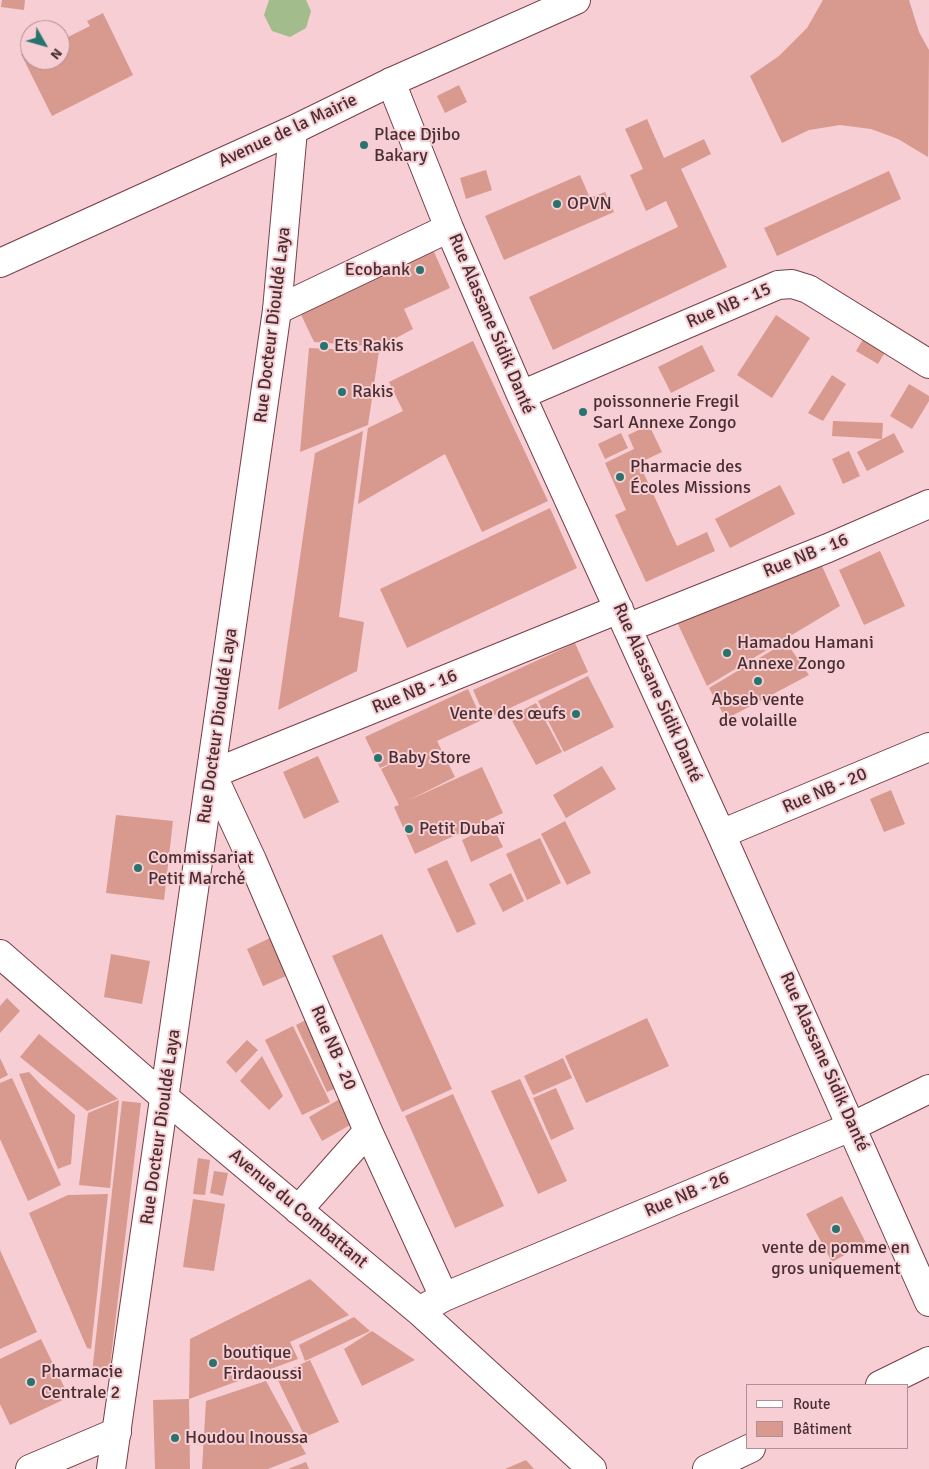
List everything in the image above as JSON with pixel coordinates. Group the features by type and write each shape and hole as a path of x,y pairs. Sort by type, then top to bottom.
{"street":[{"name":"Avenue de la Mairie","path":"0,263 293,130 391,82 565,3"},
{"name":"Rue Alassane Sidik Danté","path":"391,82 449,228 521,395 853,1126 929,1302"},
{"name":"Rue Docteur Diouldé Laya","path":"111,1469 277,310 293,130"},
{"path":"277,310 449,228"},
{"name":"Rue NB - 15","path":"521,395 778,285 792,284 808,289 929,364"},
{"name":"Rue NB - 16","path":"212,774 623,618 828,548 929,504"},
{"name":"Rue NB - 20","path":"721,834 929,747"},
{"name":"Rue NB - 20","path":"212,774 252,860 368,1131 444,1297"},
{"name":"Avenue du Combattant","path":"0,954 165,1098 419,1311 592,1469"},
{"name":"Rue NB - 26","path":"444,1297 853,1126 929,1089"},
{"path":"298,1210 368,1131"},
{"path":"419,1311 444,1297"},
{"path":"882,1384 929,1361"},
{"path":"30,1469 117,1432"},
{"path":"707,1469 748,1449"}],"green space":[{"path":"269,0 306,0 311,11 306,28 290,37 272,31 264,15"}],"building":[{"path":"2,0 25,0 24,10 1,7"},
{"path":"823,0 909,0 919,32 929,50 928,157 898,139 871,129 840,125 809,130 782,143 750,76 779,56 807,28"},
{"path":"103,13 133,75 52,116 29,70 70,70 70,36 90,26 87,21"},
{"path":"459,85 467,102 445,113 437,96"},
{"path":"647,119 664,158 704,139 711,154 681,169 727,267 553,350 529,297 678,227 666,201 646,211 630,175 643,169 625,129"},
{"path":"486,170 492,190 466,199 460,178"},
{"path":"889,171 901,199 777,256 764,228"},
{"path":"580,175 590,198 605,192 614,212 504,260 485,216"},
{"path":"431,245 450,288 404,309 413,329 379,347 314,342 297,306"},
{"path":"776,315 810,338 772,398 737,375"},
{"path":"868,331 890,344 878,364 856,351"},
{"path":"473,341 548,501 482,532 445,454 358,504 368,428 403,411 389,382"},
{"path":"702,345 715,371 671,393 658,367"},
{"path":"309,348 379,351 368,425 300,452"},
{"path":"832,375 846,384 823,421 808,413"},
{"path":"909,384 929,396 929,401 912,429 890,416"},
{"path":"833,421 883,423 882,439 832,436"},
{"path":"649,425 662,452 639,463 677,546 707,532 715,551 646,582 615,515 626,510 605,463 634,449 628,435"},
{"path":"363,431 339,617 364,622 357,671 278,710 315,453"},
{"path":"621,433 628,448 605,459 598,444"},
{"path":"894,433 904,452 867,471 857,452"},
{"path":"849,451 860,476 843,484 832,459"},
{"path":"780,485 795,514 730,548 715,519"},
{"path":"550,508 577,568 407,648 380,589"},
{"path":"880,551 905,606 864,625 839,570"},
{"name":"Hamadou Hamani Annexe Zongo","path":"817,555 840,606 707,686 676,620"},
{"name":"Abseb vente de volaille","path":"786,642 809,675 726,719 709,688"},
{"path":"575,643 588,672 486,719 473,690"},
{"name":"Vente des œufs","path":"588,676 614,727 564,752 538,701"},
{"path":"468,689 482,720 437,741 455,777 407,801 482,767 503,813 415,854 394,807 399,805 381,769 419,750 380,768 365,737"},
{"path":"536,703 562,752 536,765 510,717"},
{"path":"318,756 339,802 304,819 283,772"},
{"path":"602,766 616,789 566,818 553,795"},
{"path":"891,790 905,824 884,832 870,799"},
{"path":"116,815 173,821 164,900 106,893"},
{"path":"565,821 591,873 567,885 541,834"},
{"path":"492,825 503,847 471,862 462,840"},
{"path":"540,838 561,883 527,900 506,854"},
{"path":"447,860 476,924 457,933 427,869"},
{"path":"511,873 524,901 503,912 489,884"},
{"path":"382,934 452,1089 402,1112 332,956"},
{"path":"270,938 286,976 263,986 247,949"},
{"path":"111,954 150,961 142,1004 104,997"},
{"path":"7,998 20,1011 0,1033 0,1006"},
{"path":"310,1018 341,1086 327,1092 296,1025"},
{"path":"647,1018 669,1066 586,1103 565,1056"},
{"path":"293,1026 330,1102 302,1115 265,1040"},
{"path":"39,1034 118,1099 87,1111 20,1057"},
{"path":"247,1040 258,1050 236,1073 226,1062"},
{"path":"262,1056 283,1096 269,1110 240,1081"},
{"path":"0,1058 8,1075 0,1079"},
{"path":"563,1058 572,1078 533,1095 524,1076"},
{"path":"29,1072 75,1115 71,1164 58,1169 19,1074"},
{"path":"12,1078 61,1185 28,1201 0,1139 0,1083"},
{"path":"520,1079 567,1181 538,1194 491,1091"},
{"path":"556,1088 574,1129 551,1140 533,1098"},
{"path":"453,1094 504,1206 455,1228 405,1116"},
{"path":"343,1097 357,1121 322,1141 309,1117"},
{"path":"119,1100 110,1188 79,1185 88,1113"},
{"path":"122,1101 141,1103 109,1375 92,1373"},
{"path":"198,1158 210,1160 205,1195 193,1194"},
{"path":"214,1171 228,1173 223,1196 210,1193"},
{"path":"108,1194 91,1349 87,1348 29,1213 68,1195"},
{"name":"vente de pomme en gros uniquement","path":"842,1196 866,1243 832,1262 806,1214"},
{"path":"193,1199 225,1204 214,1271 183,1267"},
{"path":"0,1250 37,1332 0,1349"},
{"path":"310,1279 349,1315 290,1342 298,1359 189,1399 190,1339"},
{"path":"354,1317 370,1331 305,1361 299,1345"},
{"path":"372,1331 415,1360 362,1386 344,1349"},
{"path":"41,1339 69,1397 10,1425 0,1404 0,1359"},
{"path":"310,1360 339,1422 305,1437 276,1376"},
{"path":"266,1381 306,1454 268,1469 202,1469 206,1401"},
{"path":"189,1399 190,1469 155,1469 153,1400"},
{"path":"526,1460 534,1469 505,1469"},
{"path":"306,1462 309,1469 288,1469"}],"place":[{"name":"Place Djibo Bakary","path":"364,145"},
{"name":"OPVN","path":"557,204"},
{"name":"Ecobank","path":"420,270"},
{"name":"Ets Rakis","path":"324,346"},
{"name":"Rakis","path":"342,392"},
{"name":"poissonnerie Fregil Sarl Annexe Zongo","path":"583,412"},
{"name":"Pharmacie des Écoles Missions","path":"620,477"},
{"name":"Hamadou Hamani Annexe Zongo","path":"727,653"},
{"name":"Abseb vente de volaille","path":"758,681"},
{"name":"Vente des œufs","path":"576,714"},
{"name":"Baby Store","path":"378,758"},
{"name":"Petit Dubaï","path":"409,829"},
{"name":"Commissariat Petit Marché","path":"138,868"},
{"name":"vente de pomme en gros uniquement","path":"836,1229"},
{"name":"boutique Firdaoussi","path":"213,1363"},
{"name":"Pharmacie Centrale 2","path":"31,1382"},
{"name":"Houdou Inoussa","path":"175,1438"}]}
